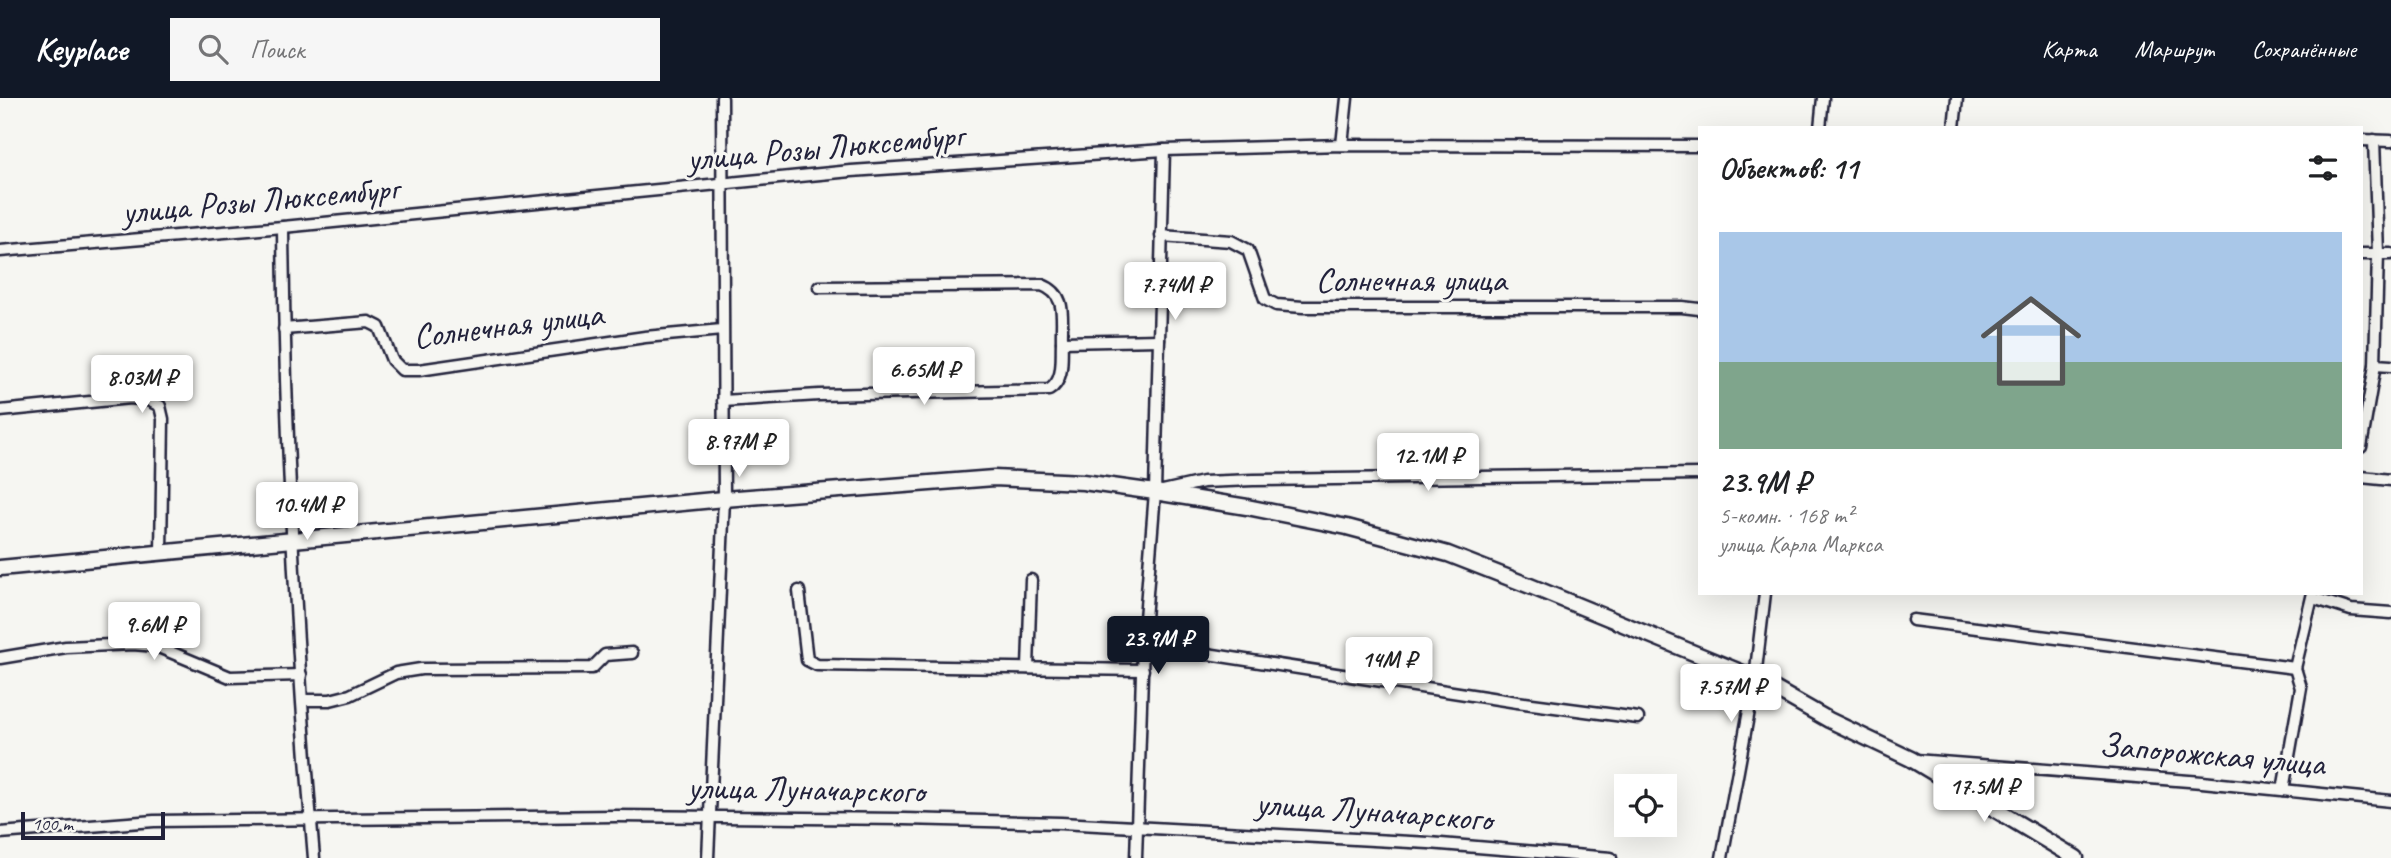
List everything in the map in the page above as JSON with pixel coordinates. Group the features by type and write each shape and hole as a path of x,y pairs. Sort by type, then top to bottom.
{"main road":[{"name":"Запорожская улица","path":"0,568 724,499 993,478 1083,482 1247,507 1347,527 1448,554 1755,678 1829,720 1911,759"},
{"path":"1911,759 2076,858"}],"street":[{"path":"708,858 712,818 724,499 722,98"},
{"path":"1342,145 1347,98"},
{"path":"1820,126 1823,98"},
{"path":"1954,126 1957,98"},
{"path":"2363,140 2391,141"},
{"path":"2363,435 2375,365 2378,253 2374,140"},
{"name":"улица Розы Люксембург","path":"0,251 283,228 851,171 1164,150 1342,145 1698,146"},
{"path":"1136,858 1143,644 1155,492 1164,150"},
{"path":"283,228 292,540 314,858"},
{"name":"Солнечная улица","path":"1161,236 1231,242 1248,250 1265,299 1276,305 1698,309"},
{"path":"2363,254 2391,254"},
{"path":"723,401 844,394 1049,390 1056,386 1060,376 1061,302 1055,290 1042,285 819,287"},
{"name":"Солнечная улица","path":"284,329 369,322 379,327 392,360 402,370 645,337 722,330"},
{"path":"1062,342 1159,340"},
{"path":"2375,365 2391,366"},
{"path":"0,411 130,398 148,400 160,407 163,419 161,552"},
{"path":"1155,492 1203,482 1253,480 1698,474"},
{"path":"2363,477 2391,480"},
{"path":"1028,668 1031,580"},
{"path":"799,590 807,660 817,665 1143,670"},
{"path":"1722,858 1755,678 1765,595"},
{"path":"2283,790 2301,688 2295,668 2313,596 2351,610 2391,613"},
{"path":"1913,620 2295,668"},
{"path":"0,658 66,647 133,644 156,646 230,677 300,675"},
{"path":"1143,644 1638,718"},
{"path":"303,700 330,700 350,695 396,673 421,668 592,668 605,655 632,653"},
{"name":"Запорожская улица","path":"1911,759 2391,801"},
{"name":"улица Луначарского","path":"0,833 155,821 617,816 904,819 1429,843 1611,858"}]}
